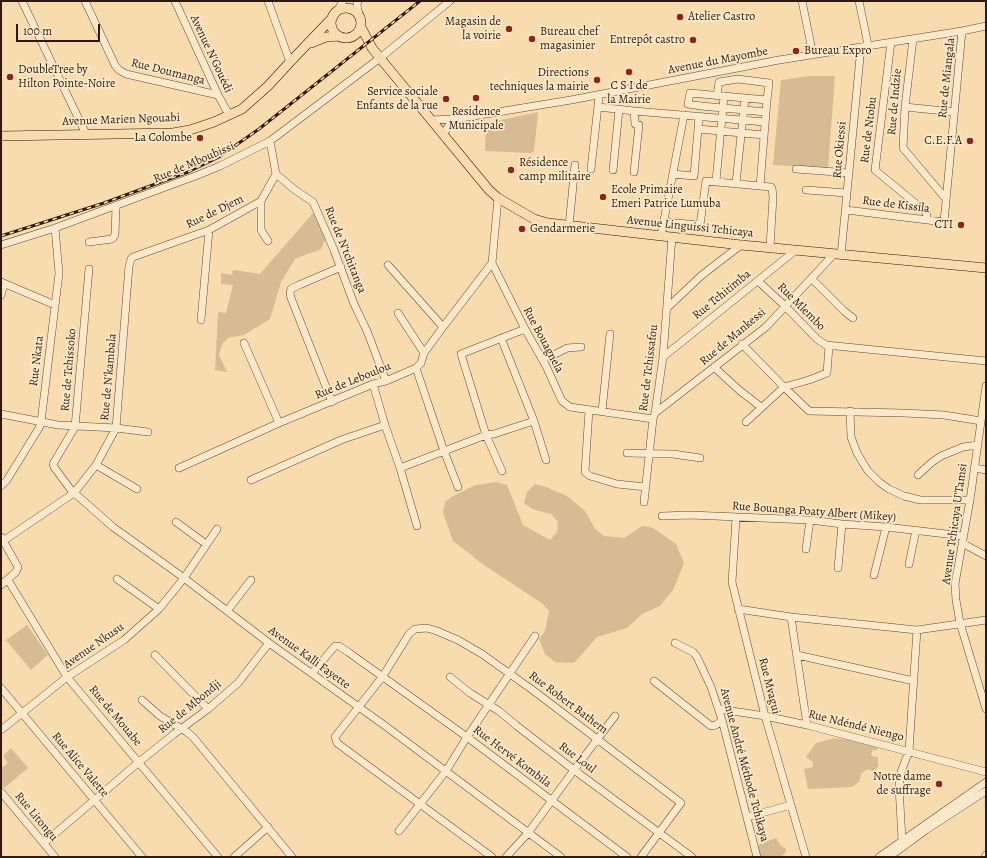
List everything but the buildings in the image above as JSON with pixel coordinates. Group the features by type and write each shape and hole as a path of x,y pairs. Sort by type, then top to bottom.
{"main road":[{"path":"350,9 356,11 361,21 361,27 372,48 358,40 339,36 332,27 334,15 340,10 350,9"},
{"name":"Avenue Marien Ngouabi","path":"1,136 173,133 190,130 214,122 242,109 263,90 334,15"},
{"path":"349,38 358,32 361,27"},
{"name":"Avenue Marien Ngouabi","path":"308,44 326,37 339,36"},
{"name":"Avenue Linguissi Tchicaya","path":"372,48 490,190 498,198 534,219 569,226 741,245 986,268"}],"street":[{"path":"22,1 86,134"},
{"name":"Rue Doumanga","path":"85,1 115,65 119,70 126,74 218,95"},
{"name":"Avenue N'Gouédi","path":"175,1 218,95 229,115"},
{"path":"268,1 290,62"},
{"name":"Avenue Marien Ngouabi","path":"334,15 343,1"},
{"name":"Rue de Mboubissi","path":"1,245 55,228 116,206 220,166 270,141 380,58 450,1"},
{"path":"802,1 812,55"},
{"name":"Rue Okiessi","path":"838,254 846,210 849,173 865,46 859,1"},
{"path":"357,2 359,16"},
{"name":"Avenue du Mayombe","path":"431,120 455,119 598,96 812,55 986,26"},
{"name":"Rue de Miangala","path":"944,222 962,31"},
{"name":"Rue de Indzie","path":"912,39 905,108 903,148 946,199"},
{"name":"Rue de Ntobu","path":"891,42 876,170 927,213 926,220"},
{"path":"716,181 723,108 719,82 738,79 769,83 760,186"},
{"path":"766,112 688,104 690,93 767,100"},
{"path":"592,169 598,96"},
{"path":"736,183 745,98"},
{"path":"598,107 765,122"},
{"path":"905,108 954,112"},
{"path":"613,170 619,110"},
{"path":"634,111 635,124 639,125 634,172"},
{"path":"661,236 684,115"},
{"path":"673,174 694,176 699,117"},
{"path":"443,135 455,119"},
{"path":"698,129 764,135"},
{"path":"270,141 276,174"},
{"path":"569,226 575,165"},
{"path":"796,169 849,173"},
{"name":"Rue de Djem","path":"130,262 133,258 209,230 261,201 276,174"},
{"name":"Rue de N'tchitanga","path":"276,174 295,190 313,202 341,267 354,304 367,331 386,381"},
{"path":"664,222 700,225 706,181 771,187 773,191 770,247"},
{"path":"806,190 847,193"},
{"path":"458,488 416,368 421,363 424,353 492,263 498,198"},
{"path":"261,201 261,230 268,241"},
{"path":"88,242 114,238 116,206"},
{"name":"Rue de Kissila","path":"846,210 944,222"},
{"name":"Rue Nkata","path":"1,486 7,480 39,428 41,422 59,273 55,228"},
{"path":"201,320 209,230"},
{"name":"Rue de Tchissafou","path":"644,502 662,357 672,237"},
{"path":"667,308 702,274 741,245"},
{"name":"Rue Tchitimba","path":"662,357 796,250"},
{"name":"Rue de Mankessi","path":"654,416 742,344 766,327 785,306 838,254"},
{"name":"Rue de N'kambala","path":"2,539 74,493 96,465 116,428 130,262"},
{"name":"Rue Bouagnela","path":"492,263 525,329 542,358 562,401 570,407 654,416"},
{"path":"388,266 443,327"},
{"path":"332,402 290,298 291,289 341,267"},
{"name":"Rue de Tchissoko","path":"54,467 54,461 75,426 89,269"},
{"path":"812,279 853,318"},
{"name":"Rue Mlembo","path":"758,281 822,344 829,346 986,361"},
{"path":"1,295 3,283 55,305"},
{"path":"398,313 424,353"},
{"path":"502,471 486,436 461,354 525,329"},
{"path":"602,411 610,334"},
{"path":"501,338 534,421 546,460"},
{"path":"244,343 279,423"},
{"path":"742,344 809,411 850,411 944,416 981,420"},
{"path":"746,422 784,387 827,373 829,346"},
{"path":"542,358 550,357 567,348 581,347"},
{"path":"714,367 739,390 762,407"},
{"name":"Rue de Leboulou","path":"179,468 279,423 416,368"},
{"path":"373,384 417,526"},
{"name":"Avenue Tchicaya U'Tamsi","path":"986,386 970,500 956,584 956,600 960,623 986,709"},
{"path":"589,410 585,472 590,476 617,484 646,487"},
{"path":"850,411 851,437 856,453 868,472 884,486 904,496 920,500 970,500"},
{"path":"1,414 58,425 116,428 148,432"},
{"path":"400,468 486,436 534,421"},
{"path":"251,480 340,440 385,424"},
{"path":"918,475 930,463 941,456 963,448 978,445"},
{"path":"627,453 673,454 700,458"},
{"path":"96,465 137,489"},
{"name":"Avenue Kalli Fayette","path":"54,467 74,493 113,527 561,857"},
{"path":"974,468 986,470"},
{"name":"Rue Bouanga Poaty Albert (Mikey)","path":"662,516 690,515 810,520 916,530 963,539"},
{"name":"Rue Mvagui","path":"736,518 732,582 765,716 806,857"},
{"path":"806,550 810,520"},
{"path":"176,522 206,544"},
{"path":"838,568 842,524"},
{"path":"874,575 886,527"},
{"name":"Avenue Nkusu","path":"1,730 68,677 124,640 159,609 184,578 217,529"},
{"path":"909,564 916,530"},
{"path":"1,585 16,572 18,567 2,539"},
{"path":"963,539 986,556"},
{"path":"116,579 159,609"},
{"name":"Rue de Mouabe","path":"8,580 68,677 218,857"},
{"path":"227,611 251,580"},
{"path":"738,609 791,617 917,630 986,620"},
{"path":"791,617 807,725"},
{"name":"Rue Robert Bathem","path":"421,804 337,742 335,737 383,676 409,634 415,629 427,628 458,640 482,654 534,691 681,803 659,833"},
{"path":"902,840 899,786 901,772 908,751 917,630"},
{"path":"399,830 446,771 488,704 535,636"},
{"name":"Rue de Mbondji","path":"44,843 139,762 208,709 238,683 269,643"},
{"name":"Avenue André Méthode Tchikaya","path":"675,643 693,652 697,657 711,687 722,720 757,857"},
{"name":"Rue Hervé Kombila","path":"312,673 334,647 337,646 348,652 467,737 628,857"},
{"path":"155,655 208,709"},
{"path":"797,655 914,681"},
{"name":"Rue Loul","path":"450,677 470,693 499,711 574,770 692,857"},
{"path":"654,681 711,726 716,725 722,720"},
{"name":"Rue Alice Valette","path":"1,688 142,857"},
{"path":"142,700 168,722 193,738 292,857"},
{"name":"Rue Ndéndé Niengo","path":"719,709 765,716 807,725 986,772"},
{"path":"506,857 528,833 615,716"},
{"path":"879,857 986,782"},
{"path":"888,857 986,791"},
{"name":"Rue Litongu","path":"1,792 55,857"},
{"path":"421,804 492,857"},
{"path":"747,817 791,805"},
{"path":"234,857 268,827"},
{"path":"641,857 659,833"}],"shaded area":[{"path":"809,76 835,76 828,168 773,165 781,80"},
{"path":"538,112 534,151 532,153 485,151 487,123"},
{"path":"314,212 326,238 321,249 295,259 281,282 270,319 244,335 228,338 222,344 219,355 227,372 215,370 218,312 226,313 233,285 221,284 221,273 232,275 233,270 260,274"},
{"path":"496,482 507,485 523,525 550,540 557,532 558,522 551,514 532,509 524,503 527,492 535,484 567,496 585,511 595,529 604,536 624,538 642,526 653,528 676,544 684,563 673,590 660,606 642,614 627,628 597,637 574,663 555,662 545,654 539,639 545,631 549,611 543,604 484,565 453,541 443,512 445,502 453,496 476,485"},
{"path":"27,625 48,655 31,670 6,640"},
{"path":"835,738 874,743 878,750 873,750 871,754 872,756 878,757 878,766 874,772 868,769 862,773 859,782 852,787 808,789 804,769 813,767 813,762 806,757 816,743"},
{"path":"11,748 28,768 4,788 1,784 1,768 8,763 3,756"},
{"path":"776,838 782,847 785,848 786,852 781,857 759,857 757,848 760,844"}],"railway":[{"path":"1,236 104,203 188,172 219,157 259,129 420,1"}],"place":[{"name":"Atelier Castro","path":"680,17"},
{"name":"Magasin de la voirie","path":"509,29"},
{"name":"Bureau chef magasinier","path":"532,39"},
{"name":"Entrepôt castro","path":"693,40"},
{"name":"Bureau Expro","path":"796,51"},
{"name":"C S I de la Mairie","path":"629,72"},
{"name":"DoubleTree by Hilton Pointe-Noire","path":"10,77"},
{"name":"Directions techniques la mairie","path":"597,80"},
{"name":"Residence Municipale","path":"476,98"},
{"name":"Service sociale Enfants de la rue","path":"446,99"},
{"name":"La Colombe","path":"200,138"},
{"name":"C.E.F.A","path":"970,141"},
{"name":"Résidence camp militaire","path":"511,170"},
{"name":"Ecole Primaire Emeri Patrice Lumuba","path":"603,197"},
{"name":"CTI","path":"961,225"},
{"name":"Gendarmerie","path":"522,229"},
{"name":"Notre dame de suffrage","path":"939,784"}]}
